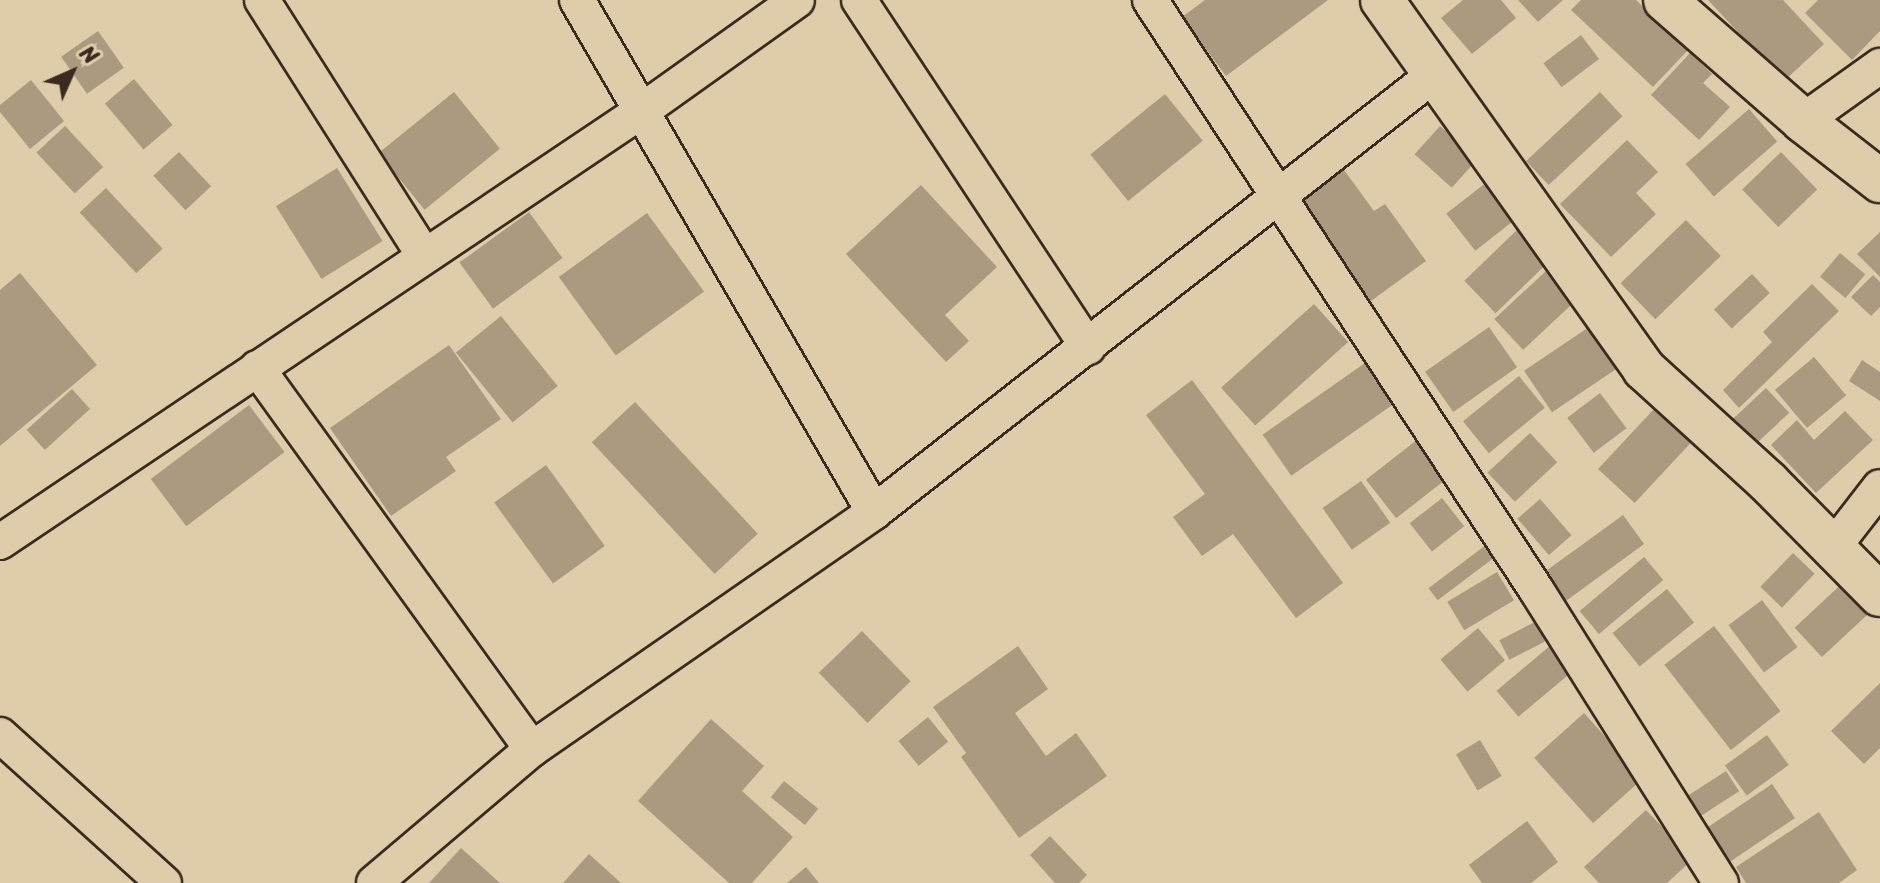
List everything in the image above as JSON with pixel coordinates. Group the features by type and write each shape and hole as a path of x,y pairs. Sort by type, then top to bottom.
{"street":[{"path":"262,0 424,255"},
{"path":"577,0 874,512"},
{"path":"0,542 643,110 797,0"},
{"path":"859,0 1088,347"},
{"path":"1150,0 1281,197 1721,883"},
{"path":"1382,0 1644,369 1768,482 1880,595"},
{"path":"1665,0 1803,121 1880,181"},
{"path":"1803,121 1880,66"},
{"path":"374,883 532,749 874,512 1435,74"},
{"path":"257,368 532,749"},
{"path":"1832,549 1880,487"},
{"path":"0,735 164,883"}],"building":[{"path":"1205,0 1328,0 1226,76 1182,17"},
{"path":"1463,0 1501,0 1516,18 1472,54 1441,18"},
{"path":"1518,0 1563,0 1538,22"},
{"path":"1581,0 1636,0 1688,50 1653,87 1571,10"},
{"path":"1708,0 1783,0 1824,44 1784,81"},
{"path":"1818,0 1880,0 1880,31 1852,60 1805,13"},
{"path":"98,31 124,68 87,94 61,57"},
{"path":"1581,35 1599,59 1562,87 1543,63"},
{"path":"1690,53 1712,74 1703,83 1730,107 1699,140 1651,95"},
{"path":"134,79 173,125 143,149 105,103"},
{"path":"31,80 64,121 30,149 0,112 0,105"},
{"path":"454,92 500,149 425,210 379,153"},
{"path":"1600,92 1623,116 1549,185 1526,161"},
{"path":"1165,94 1203,141 1128,201 1090,154"},
{"path":"1749,109 1777,141 1714,197 1686,164"},
{"path":"65,126 103,167 75,194 36,153"},
{"path":"1440,126 1477,159 1452,188 1415,154"},
{"path":"1627,140 1658,172 1636,193 1656,214 1611,257 1560,204"},
{"path":"179,152 211,186 185,210 153,176"},
{"path":"1781,152 1817,189 1778,227 1742,190"},
{"path":"1341,166 1374,211 1385,204 1426,261 1371,301 1296,198"},
{"path":"337,168 383,241 322,279 276,206"},
{"path":"1492,178 1521,215 1475,251 1446,214"},
{"path":"921,185 997,267 945,315 969,341 946,362 846,254"},
{"path":"106,188 163,249 136,273 80,213"},
{"path":"529,212 563,258 493,309 459,263"},
{"path":"647,213 704,291 616,356 559,277"},
{"path":"1686,220 1721,256 1655,319 1621,283"},
{"path":"1519,228 1550,260 1496,313 1464,281"},
{"path":"1880,232 1880,277 1857,254"},
{"path":"1840,253 1865,274 1845,298 1820,277"},
{"path":"1547,270 1576,301 1523,350 1494,319"},
{"path":"20,273 97,365 0,446 0,290"},
{"path":"1752,274 1770,293 1732,328 1714,309"},
{"path":"1873,275 1880,282 1880,307 1871,316 1851,297"},
{"path":"1812,284 1839,311 1739,408 1723,390 1772,342 1763,332"},
{"path":"1314,304 1348,342 1255,426 1221,388"},
{"path":"501,316 558,386 513,422 456,353"},
{"path":"1592,325 1620,366 1552,412 1524,371"},
{"path":"1489,327 1517,367 1453,412 1425,372"},
{"path":"449,345 501,419 446,457 456,471 391,516 330,428"},
{"path":"1814,357 1846,395 1807,428 1775,390"},
{"path":"1862,360 1880,372 1880,401 1849,381"},
{"path":"1365,363 1394,404 1291,476 1263,435"},
{"path":"1519,376 1545,408 1489,453 1463,421"},
{"path":"1192,380 1343,583 1296,618 1233,534 1202,556 1173,517 1205,494 1146,415"},
{"path":"1766,388 1789,413 1746,453 1723,428"},
{"path":"72,389 90,409 45,450 27,430"},
{"path":"1600,393 1626,428 1594,453 1567,418"},
{"path":"635,402 758,534 715,574 592,442"},
{"path":"249,405 285,452 186,526 151,479"},
{"path":"1654,409 1691,443 1635,503 1598,469"},
{"path":"1845,411 1873,440 1816,493 1771,445 1797,420 1814,440"},
{"path":"1530,433 1557,462 1515,502 1488,473"},
{"path":"1418,439 1448,478 1396,518 1366,480"},
{"path":"546,465 605,546 553,584 494,503"},
{"path":"1361,481 1390,523 1352,550 1322,508"},
{"path":"1442,498 1464,526 1432,552 1410,523"},
{"path":"1540,499 1571,535 1549,555 1517,519"},
{"path":"1623,515 1644,544 1562,604 1540,575"},
{"path":"1486,545 1495,557 1438,600 1428,588"},
{"path":"1793,553 1815,574 1782,608 1760,587"},
{"path":"1644,557 1663,580 1599,634 1580,611"},
{"path":"1497,572 1514,600 1464,630 1447,602"},
{"path":"1848,578 1875,607 1822,657 1795,628"},
{"path":"1667,589 1694,622 1640,666 1613,633"},
{"path":"1762,600 1798,647 1764,672 1728,625"},
{"path":"1535,622 1545,642 1509,660 1499,640"},
{"path":"1714,626 1780,711 1731,750 1664,665"},
{"path":"1478,628 1505,660 1467,692 1440,659"},
{"path":"862,631 911,681 867,723 819,673"},
{"path":"1551,645 1573,671 1518,717 1497,691"},
{"path":"1018,646 1048,689 1015,713 1046,756 1076,733 1107,776 1019,838 961,757 966,753 933,707"},
{"path":"1880,683 1880,748 1864,764 1831,731"},
{"path":"1584,713 1643,778 1593,823 1534,758"},
{"path":"928,717 948,742 919,766 898,741"},
{"path":"711,719 764,766 742,791 793,837 752,883 729,883 638,801"},
{"path":"1767,735 1789,765 1747,795 1725,766"},
{"path":"1480,740 1502,776 1478,790 1456,754"},
{"path":"1726,771 1739,791 1700,817 1687,797"},
{"path":"784,781 818,809 805,825 771,797"},
{"path":"1772,784 1795,818 1728,863 1705,829"},
{"path":"1646,810 1693,859 1667,883 1599,883 1584,867"},
{"path":"1819,812 1857,870 1839,883 1746,883 1736,867"},
{"path":"1527,821 1558,862 1531,883 1482,883 1469,865"},
{"path":"1050,836 1087,875 1079,883 1055,883 1030,855"},
{"path":"461,848 500,883 429,883"},
{"path":"589,854 621,883 563,883"},
{"path":"806,867 819,883 787,883"}]}
